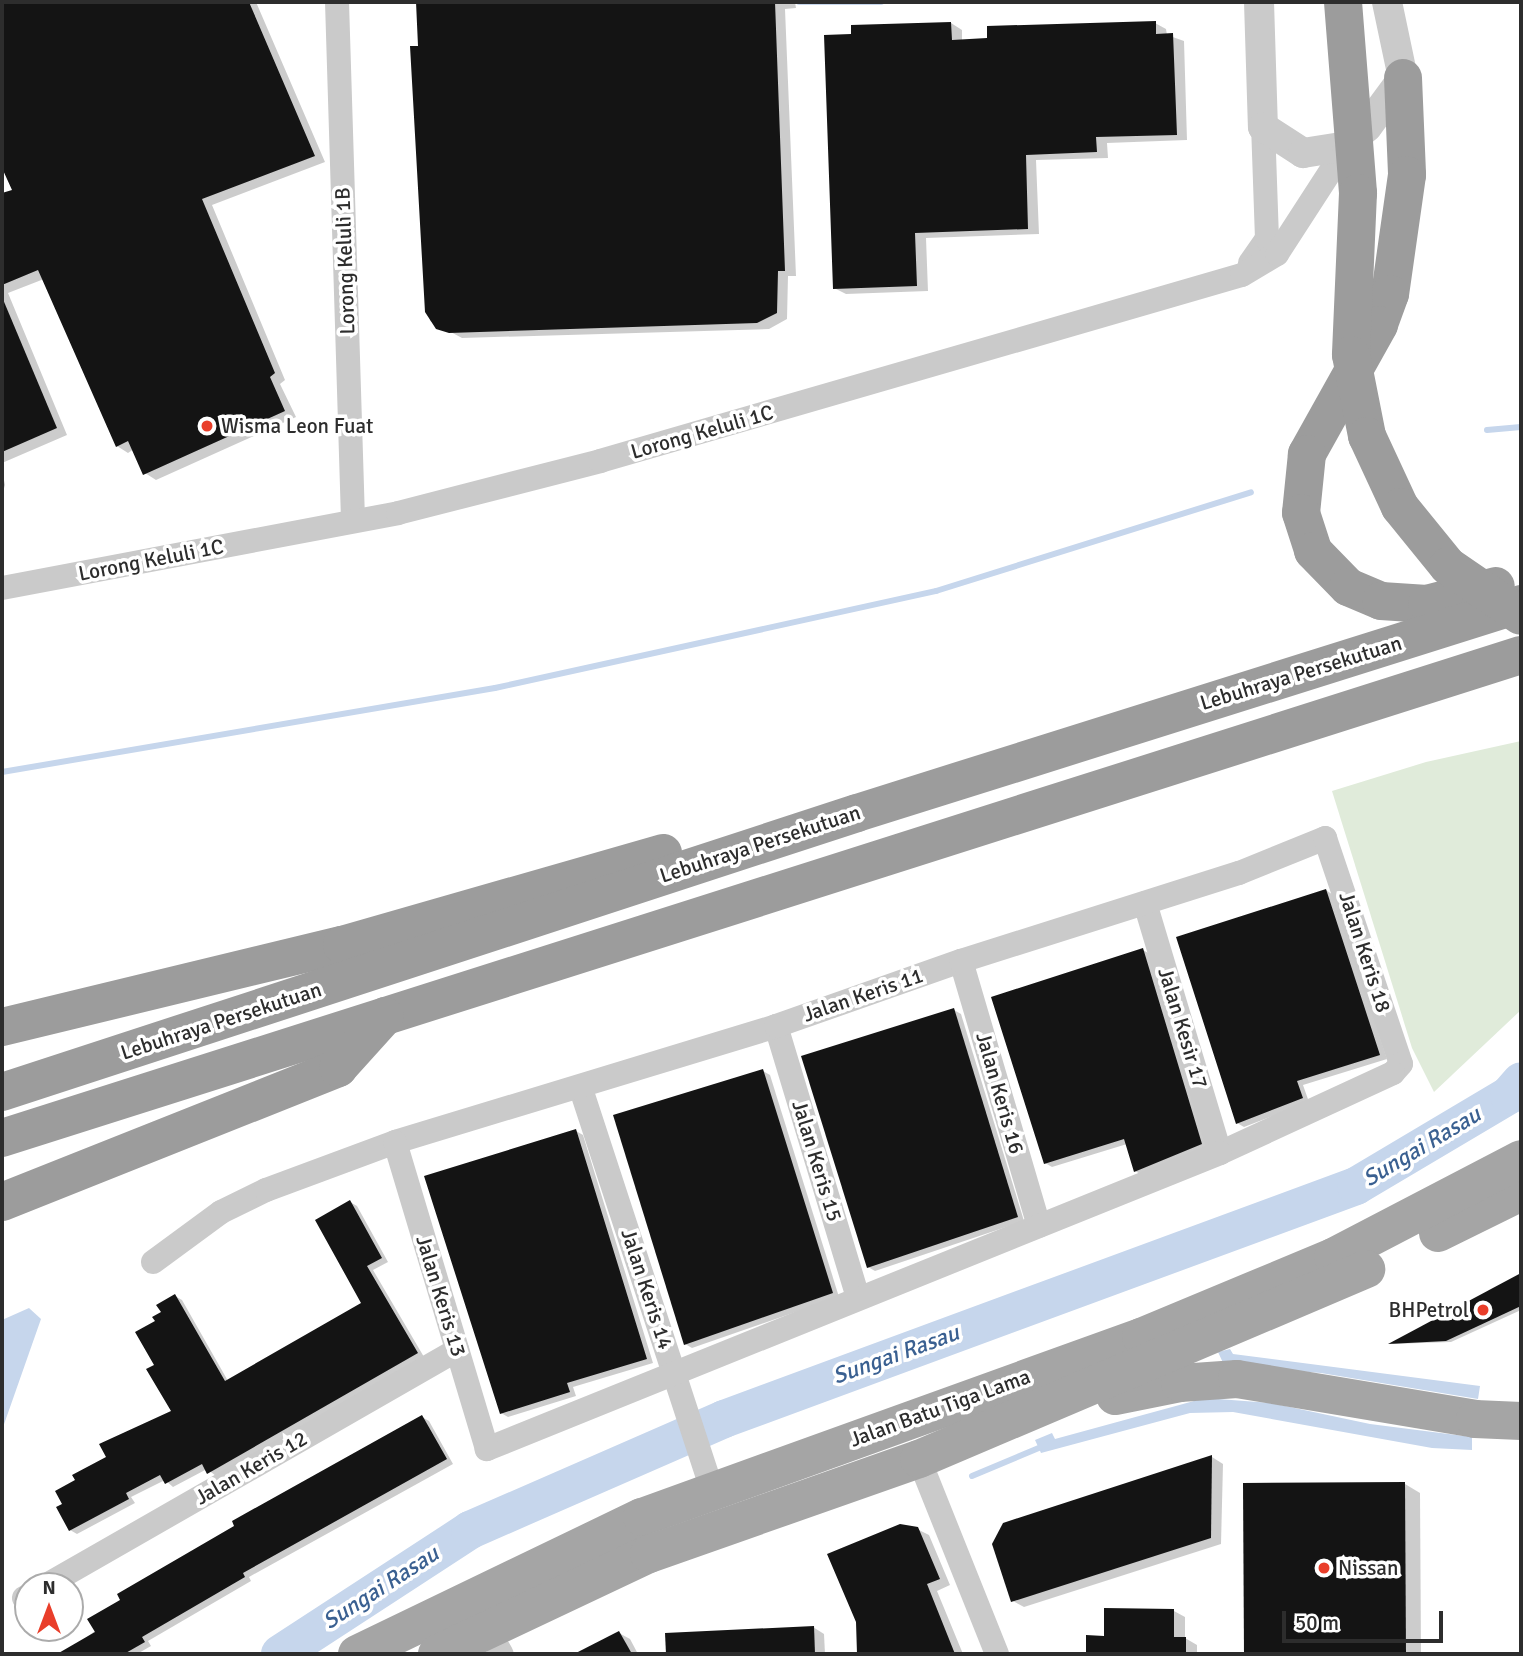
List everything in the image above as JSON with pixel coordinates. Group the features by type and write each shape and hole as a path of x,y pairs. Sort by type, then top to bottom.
{"highway":[{"path":"1322,2 1351,299"},
{"path":"1343,2 1358,193 1351,299 1351,355 1367,436 1382,476 1400,507 1448,566 1521,616"},
{"path":"1403,78 1407,175 1390,294 1379,325 1307,454 1301,513 1313,551 1348,587 1381,601 1427,604 1521,578"},
{"name":"Lebuhraya Persekutuan","path":"2,1092 857,813 1521,604"},
{"name":"Lebuhraya Persekutuan","path":"2,1138 1521,655"},
{"path":"2,1027 342,945 622,861 857,813"},
{"path":"2,1202 338,1068 386,1015"}],"main road":[{"name":"Jalan Batu Tiga Lama","path":"358,1654 486,1628 706,1473 1141,1337 1333,1257 1521,1159"},
{"name":"Jalan Batu Tiga Lama","path":"437,1654 486,1628 649,1555 919,1459 1307,1297 1521,1192"},
{"path":"1449,1228 1490,1221 1521,1227"},
{"path":"1024,1416 1180,1382 1237,1379 1475,1419 1521,1422"}],"street":[{"name":"Lorong Keluli 1B","path":"337,2 353,521"},
{"path":"1242,275 1267,239 1259,2"},
{"path":"1262,127 1303,153 1347,146 1367,127 1403,78 1389,8"},
{"name":"Lorong Keluli 1C","path":"2,588 353,521 600,461 1242,275 1276,254 1347,146"},
{"name":"Jalan Keris 11","path":"153,1262 221,1212 266,1190 395,1142 581,1089 776,1026 961,961 1145,903 1329,839"},
{"name":"Jalan Keris 18","path":"1220,1153 1393,1073 1401,1064 1329,839"},
{"name":"Jalan Kesir 17","path":"1145,903 1220,1153"},
{"name":"Jalan Keris 16","path":"961,961 1039,1226"},
{"name":"Jalan Keris 15","path":"776,1026 858,1297"},
{"name":"Jalan Keris 14","path":"581,1089 706,1473"},
{"name":"Jalan Keris 13","path":"395,1142 487,1449 677,1382"},
{"path":"677,1382 858,1297 1220,1153"},
{"name":"Jalan Keris 12","path":"69,1572 457,1350"},
{"path":"919,1459 997,1654"}],"green space":[{"path":"1521,741 1521,1010 1434,1092 1412,1048 1332,791 1426,762"}],"water":[{"path":"29,1308 41,1319 2,1430 2,1320"},
{"path":"1230,1349 1233,1354 1480,1386 1478,1399 1321,1373 1224,1365 1218,1352"},
{"path":"1205,1398 1271,1403 1370,1424 1472,1437 1472,1450 1432,1448 1233,1412 1190,1413 1041,1453 1035,1440 1052,1433 1055,1439"}],"building":[{"path":"2,2 249,2 315,156 202,199 275,373 270,377 285,411 143,475 128,441 116,447 38,270 2,285 2,193 12,190 2,168"},
{"path":"416,2 775,2 785,271 778,271 777,313 757,323 449,333 436,329 425,312 410,46 418,46"},
{"path":"1156,21 1156,34 1173,33 1177,135 1096,137 1097,152 1026,155 1028,229 915,233 917,286 833,289 824,35 851,34 851,25 951,22 952,40 987,38 987,26"},
{"path":"2,297 57,428 2,452"},
{"path":"1326,889 1380,1055 1297,1081 1303,1098 1236,1124 1176,937"},
{"path":"1143,948 1202,1144 1134,1172 1124,1139 1044,1164 991,997"},
{"path":"954,1008 1018,1217 867,1268 801,1056"},
{"path":"763,1069 833,1293 684,1345 613,1115"},
{"path":"576,1129 647,1359 567,1383 570,1392 500,1414 424,1176"},
{"path":"350,1200 382,1258 367,1266 418,1353 207,1474 202,1464 165,1484 160,1475 126,1493 129,1499 69,1531 56,1507 62,1504 55,1491 75,1480 72,1475 106,1457 99,1444 171,1411 146,1369 154,1365 135,1332 155,1321 152,1317 161,1312 156,1305 175,1294 225,1381 361,1303 315,1220"},
{"name":"BHPetrol","path":"1521,1273 1521,1306 1446,1341 1388,1344"},
{"path":"422,1415 447,1459 243,1573 245,1577 142,1637 145,1642 124,1654 57,1654 78,1642 84,1642 84,1638 95,1632 87,1619 120,1600 117,1594 234,1526 232,1521"},
{"path":"1212,1455 1211,1538 1011,1602 992,1544 1003,1523"},
{"name":"Nissan","path":"1405,1482 1406,1654 1244,1654 1243,1483"},
{"path":"900,1524 918,1527 940,1579 927,1584 955,1654 857,1654 856,1622 827,1554"},
{"path":"1104,1608 1174,1609 1174,1637 1186,1637 1186,1654 1086,1654 1086,1635 1104,1636"},
{"path":"814,1626 815,1654 666,1654 665,1633"},
{"path":"619,1631 632,1654 574,1654"}],"waterway":[{"path":"799,2 881,2"},
{"path":"1487,430 1521,427"},
{"path":"2,772 495,688 936,591 1251,492"},
{"name":"Sungai Rasau","path":"280,1654 470,1530 724,1419 1356,1186 1509,1095 1521,1081"},
{"path":"972,1476 1039,1448"}],"place":[{"name":"Wisma Leon Fuat","path":"207,426"},
{"name":"BHPetrol","path":"1483,1310"},
{"name":"Nissan","path":"1324,1568"}]}
